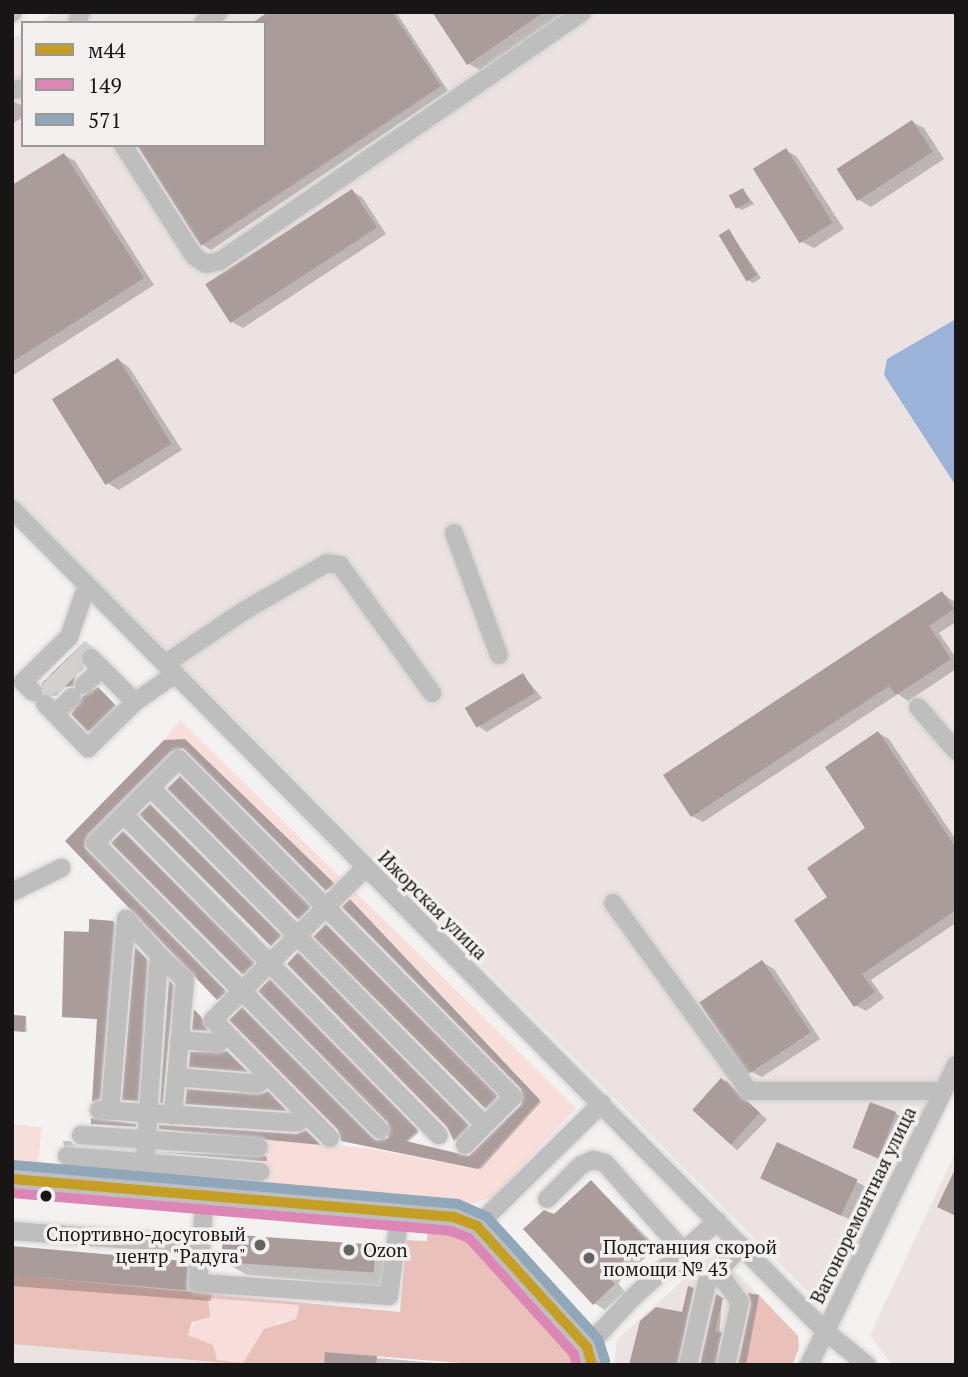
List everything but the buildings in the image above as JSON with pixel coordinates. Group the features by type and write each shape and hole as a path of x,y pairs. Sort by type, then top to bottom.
{"street":[{"path":"124,147 194,256 206,264 220,261 582,12"},
{"name":"Ижорская улица","path":"14,514 602,1103 825,1331 867,1365"},
{"path":"454,533 499,655"},
{"path":"87,585 63,675 88,748 170,669 242,612 327,563 340,565 432,693"},
{"path":"63,675 135,702"},
{"path":"918,707 956,751"},
{"path":"380,1130 96,843 179,759 513,1097 465,1145"},
{"path":"151,788 485,1125"},
{"path":"124,815 439,1135"},
{"path":"330,1138 213,1020 366,867"},
{"path":"12,892 61,868"},
{"path":"613,903 749,1091 943,1091"},
{"path":"173,1115 184,980 125,919 104,1110 173,1115 298,1123"},
{"path":"144,1189 159,955"},
{"path":"180,1040 219,1043"},
{"name":"Вагоноремонтная улица","path":"810,1365 956,1065"},
{"path":"176,1077 259,1084"},
{"path":"477,1226 602,1103"},
{"path":"81,1135 259,1147"},
{"path":"67,1156 260,1172"},
{"path":"547,1199 581,1165 593,1160 605,1163 684,1252"},
{"path":"12,1179 400,1210 454,1217 477,1226 587,1347 592,1365"},
{"path":"205,1194 198,1283 390,1296 400,1210"},
{"path":"587,1347 717,1221"},
{"path":"12,1231 201,1245"},
{"path":"688,1365 707,1282 741,1245"},
{"path":"718,1272 740,1302 726,1365"}],"shaded area":[{"path":"55,12 956,12 956,1048 834,1300 814,1298 12,496 12,39 21,33 21,147 266,147 266,21 41,21"},
{"path":"180,720 576,1108 493,1197 467,1205 267,1186 263,1139 366,1148 478,1169 540,1100 349,897 185,739 164,740"},
{"path":"12,1124 42,1127 38,1163 12,1160"},
{"path":"956,1151 956,1365 892,1365 870,1335"},
{"path":"428,1224 452,1227 474,1241 583,1365 484,1365 326,1352 324,1365 249,1365 12,1344 12,1275 400,1312 406,1240 427,1241","holes":["208,1298 299,1305 296,1319 264,1329 243,1363 217,1360 213,1345 188,1335 192,1322 210,1317"]},
{"path":"715,1251 759,1295 744,1365 614,1365 617,1339"},
{"path":"759,1295 798,1336 799,1348 792,1365 744,1365"},
{"path":"207,1297 299,1305 296,1319 279,1322 244,1363 217,1360 213,1345 188,1335"},
{"path":"12,1344 249,1365 12,1365"}],"water":[{"path":"956,319 956,486 884,375 887,359"}],"tunnel":[{"path":"79,647 91,658"},
{"path":"70,656 82,668"},
{"path":"61,665 83,687"},
{"path":"52,674 73,696"},
{"path":"43,683 54,695"}],"transit line":[{"name":"571","path":"13,1165 458,1204 487,1217 598,1339 605,1361"},
{"name":"м44","path":"12,1179 454,1217 477,1226 587,1347 592,1365"},
{"name":"149","path":"12,1193 451,1231 469,1238 574,1354 577,1365"}],"place":[{"name":"Спортивно-досуговый центр \"Радуга\"","path":"260,1245"},
{"name":"Ozon","path":"349,1250"},
{"name":"Подстанция скорой помощи № 43","path":"589,1258"}]}
